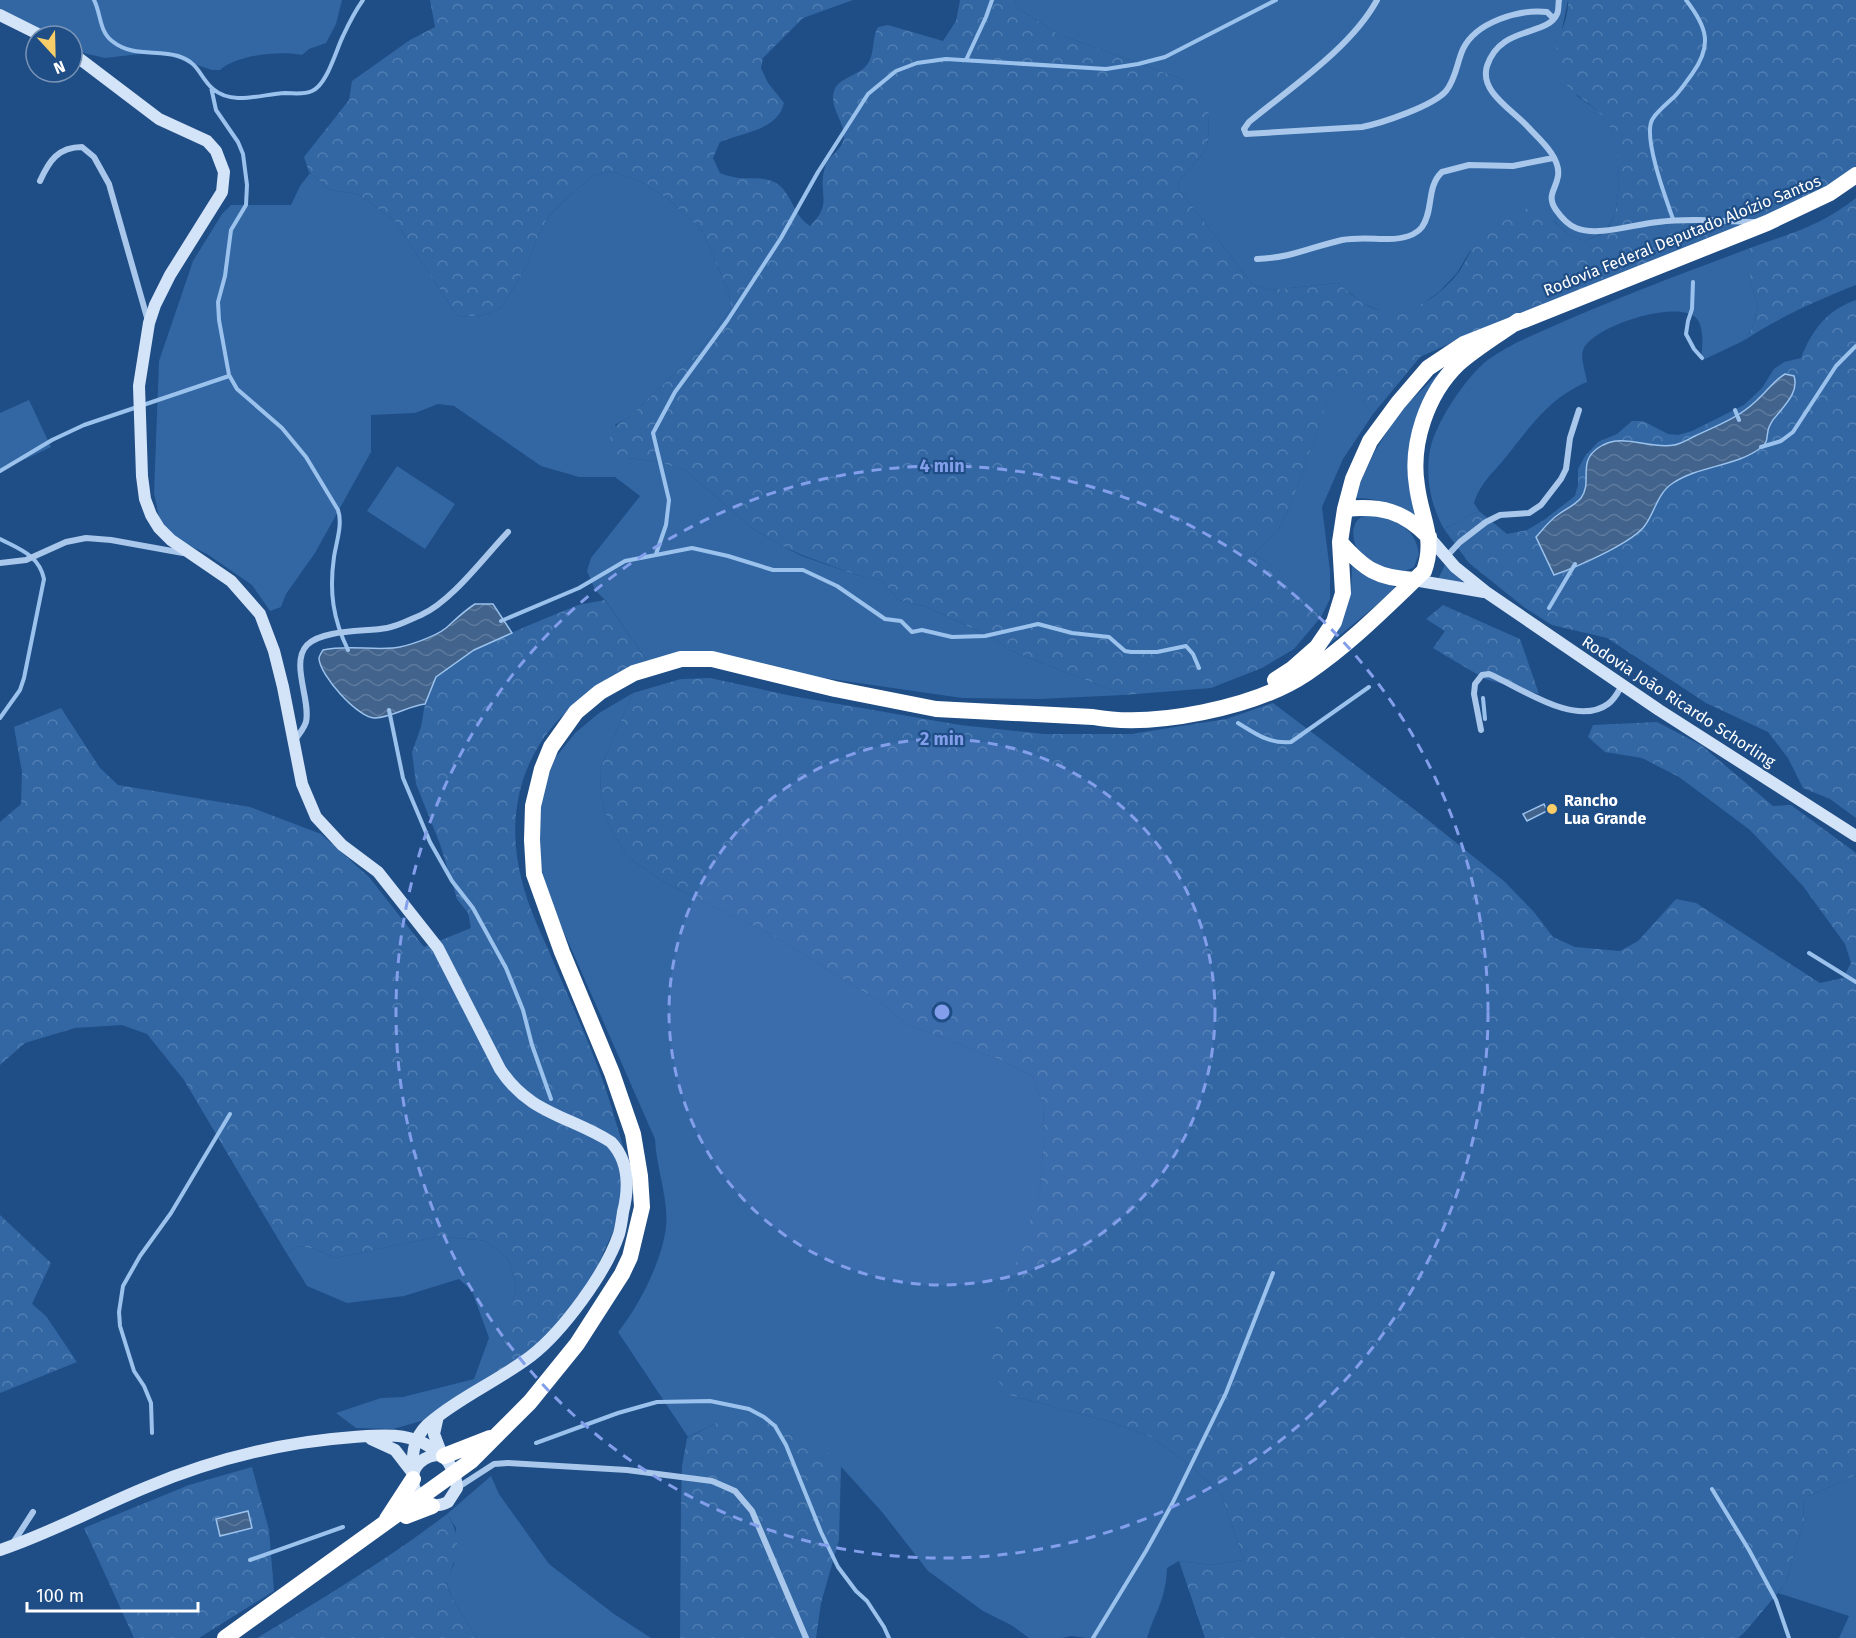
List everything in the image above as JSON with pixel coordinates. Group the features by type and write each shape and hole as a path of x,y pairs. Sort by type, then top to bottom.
{"highway":[{"name":"Rodovia Federal Deputado Aloízio Santos","path":"1093,717 1207,702 1273,681 1292,669 1317,647 1334,622 1343,593 1340,542 1353,479 1370,441 1428,368 1464,344 1767,223 1830,194 1856,175"},
{"name":"Rodovia Federal Deputado Aloízio Santos","path":"225,1638 386,1523 427,1502 456,1482 530,1402 577,1344 622,1274 630,1257 642,1208 640,1176 633,1134 612,1073 562,952 534,874 533,806 542,769 551,747 576,712 600,692 634,673 681,659 712,658 835,690 936,709 1093,717 1114,721 1145,721 1185,715 1237,703 1281,687 1306,674 1343,647 1424,571 1429,556 1429,537 1417,486 1415,454 1423,419 1432,401 1458,365 1518,321"},
{"path":"1345,509 1379,508 1398,514 1419,526 1429,537"},
{"path":"1340,542 1360,564 1375,574 1394,579 1414,580"},
{"path":"442,1456 499,1434"},
{"path":"386,1523 413,1474"}],"street":[{"path":"1377,0 1358,28 1339,48 1248,122 1244,129 1246,134 1362,127 1380,123 1436,99 1446,91 1463,49 1471,36 1484,26 1502,18 1539,11 1547,12 1553,18"},
{"path":"1559,0 1557,14 1549,23 1511,37 1499,45 1486,68 1485,79 1496,97 1525,123 1547,148 1557,165 1558,176 1552,189 1551,202 1563,220 1576,228 1594,231 1659,222 1714,220 1767,223"},
{"path":"0,15 24,27"},
{"path":"84,62 159,119 207,141 216,151 223,165 222,192 170,275 149,323 140,386 142,476 145,499 151,515 159,528 171,540 231,581 260,614 281,678 302,784 316,817 342,845 378,872 438,948 511,1086 545,1110 611,1142 619,1151 626,1174 626,1198 616,1239 598,1275 563,1326 531,1356 438,1416 424,1428 416,1439 412,1457 413,1474"},
{"path":"40,181 46,166 58,154 70,147 82,147 94,157 109,184 149,323"},
{"path":"1257,259 1294,255 1345,240 1405,238 1417,232 1422,226 1427,217 1432,185 1442,172 1463,166 1514,166 1553,158"},
{"path":"1446,556 1486,522 1500,516 1529,513 1541,505 1566,469 1570,438 1579,410"},
{"path":"293,742 306,723 307,707 301,656 307,645 334,634 391,628 424,614 442,602 508,532"},
{"name":"Rodovia João Ricardo Schorling","path":"1429,537 1455,567 1486,592 1622,685 1856,836"},
{"path":"0,563 26,560 66,542 86,538 111,540 192,555"},
{"name":"Rodovia João Ricardo Schorling","path":"1414,580 1486,592"},
{"path":"1481,730 1474,694 1475,684 1482,675 1489,674 1560,708 1580,711 1596,710 1607,705 1615,698 1622,685"},
{"path":"438,1416 434,1434 442,1456 456,1482 494,1464 508,1463 627,1470 712,1481 735,1491 752,1510 806,1638"},
{"path":"5,1548 53,1530 147,1487 208,1463 284,1444 388,1435 416,1439 442,1456"},
{"path":"364,1437 383,1443 395,1450 413,1474 427,1502"},
{"path":"413,1474 420,1461 430,1456 442,1456"},
{"path":"5,1548 33,1512"}],"green space":[{"path":"0,0 342,0 336,24 326,43 309,49 302,55 283,53 248,57 220,70 212,70 158,52 105,58 84,53 84,24 24,25 0,13"},
{"path":"430,0 853,0 803,18 763,58 761,68 768,83 784,103 780,112 767,125 720,142 713,158 720,173 738,178 764,179 779,185 788,195 800,217 810,226 817,218 823,204 825,167 839,149 844,136 833,103 834,91 839,83 869,62 878,27 888,25 943,41 956,21 960,0 1014,0 1019,9 1058,34 1182,79 1203,97 1209,114 1206,150 1179,181 1178,188 1253,285 1270,290 1338,283 1363,303 1389,312 1415,307 1438,293 1458,273 1483,234 1511,215 1531,207 1541,210 1568,234 1584,241 1605,232 1611,223 1619,180 1613,135 1603,117 1567,85 1557,68 1556,51 1568,9 1568,0 1856,0 1856,168 1829,192 1466,336 1420,357 1373,414 1338,371 1292,502 1279,528 1254,554 1304,586 1321,617 1294,649 1262,668 1211,688 1124,695 1009,650 993,638 927,607 899,600 881,580 856,575 782,546 752,528 685,470 610,452 610,439 615,427 629,417 703,347 731,308 729,293 703,232 671,201 640,181 611,171 593,176 548,217 525,269 501,308 484,315 458,317 395,221 358,194 330,190 309,172 304,157 349,100 352,81 410,40 435,27"},
{"path":"1014,0 1568,0 1562,29 1577,96 1605,119 1613,133 1616,147 1618,194 1611,222 1603,233 1584,241 1568,234 1554,221 1470,251 1457,273 1439,292 1418,307 1399,313 1383,312 1362,303 1338,283 1270,290 1253,285 1178,188 1179,181 1206,150 1209,114 1182,79 1058,34 1019,9"},
{"path":"611,171 640,181 671,201 703,232 729,293 731,308 703,347 629,417 615,425 628,458 654,461 685,470 752,528 782,546 802,556 856,575 881,580 899,600 927,607 993,638 1009,650 1124,695 1039,699 962,698 796,674 713,656 650,665 606,601 595,590 587,571 591,558 640,496 615,477 579,477 541,466 454,406 438,404 415,413 371,415 371,452 315,553 286,594 281,607 270,611 252,585 207,554 174,538 159,517 154,493 159,361 193,261 222,214 231,205 291,205 300,186 310,173 330,190 358,194 395,221 458,317 484,315 501,308 525,269 548,217 593,176"},
{"path":"1856,198 1856,285 1798,310 1743,341 1752,329 1758,305 1750,281 1750,248 1818,222"},
{"path":"1750,248 1750,281 1758,305 1752,329 1743,341 1701,361 1700,323 1688,313 1673,312 1656,313 1637,318 1602,332 1590,341 1582,353 1587,382 1562,396 1533,424 1480,490 1474,503 1479,511 1444,529 1430,491 1428,470 1430,450 1438,427 1453,400 1480,366 1508,347 1567,320"},
{"path":"1856,300 1856,818 1830,799 1803,788 1788,758 1768,732 1706,703 1607,638 1552,625 1525,608 1469,563 1444,529 1479,511 1507,534 1527,530 1575,496 1578,469 1585,456 1598,442 1617,434 1632,421 1643,421 1668,434 1678,435 1692,431 1744,405 1762,388 1774,369 1784,362 1801,358 1810,339 1829,315"},
{"path":"1448,364 1419,414 1409,446 1410,484 1419,521 1388,503 1353,498 1375,451 1400,411"},
{"path":"1338,370 1373,414 1343,459 1322,507 1330,571 1330,599 1321,617 1303,586 1254,554 1279,528 1292,502"},
{"path":"29,400 51,447 0,471 0,413"},
{"path":"397,466 455,504 425,549 367,511"},
{"path":"1378,514 1405,528 1414,538 1419,554 1414,567 1401,573 1380,568 1364,559 1360,554 1353,535 1356,523 1364,516"},
{"path":"1445,565 1465,584 1438,579"},
{"path":"1352,566 1361,573 1397,588 1298,670 1338,622 1351,594"},
{"path":"605,600 650,665 592,692 564,714 547,734 533,755 524,778 515,828 524,890 606,1089 624,1150 628,1175 627,1186 614,1230 575,1315 559,1339 549,1349 537,1359 501,1379 498,1369 516,1292 514,1274 507,1258 486,1241 440,1236 336,1258 315,1249 297,1246 287,1254 184,1080 147,1034 122,1025 75,1028 25,1043 0,1065 0,822 21,804 22,772 14,727 61,708 100,768 118,785 250,807 321,834 369,877 424,947 471,928 468,913 457,899 440,844 416,784 412,752 421,727 425,704 436,677 474,650 578,605"},
{"path":"1443,605 1520,639 1539,694 1485,679 1433,648 1445,631 1426,619"},
{"path":"710,678 792,696 960,725 1044,734 1131,734 1226,719 1273,703 1423,816 1505,882 1534,912 1553,937 1575,947 1620,951 1638,941 1676,899 1696,903 1820,983 1843,978 1851,963 1845,944 1803,886 1750,830 1679,777 1642,758 1605,752 1588,737 1593,725 1657,722 1701,745 1773,806 1791,805 1856,853 1856,1475 1809,1496 1803,1501 1804,1520 1786,1583 1745,1632 1738,1638 1205,1638 1179,1561 1210,1565 1244,1560 1221,1494 1185,1461 1149,1436 1111,1422 1009,1395 994,1375 987,1354 1040,1189 1044,1137 1043,1104 1032,1076 1001,1060 906,1024 883,1004 774,936 664,882 626,856 609,825 600,792 601,767 633,693 681,679"},
{"path":"633,693 601,767 600,792 609,825 626,856 664,882 774,936 883,1004 906,1024 1001,1060 1032,1076 1043,1104 1044,1137 1040,1189 1027,1231 1009,1395 1111,1422 1149,1436 1185,1461 1221,1494 1244,1560 1210,1565 1179,1561 1167,1568 1163,1596 1147,1638 1071,1636 1029,1638 1011,1625 983,1611 928,1571 882,1512 835,1460 716,1423 688,1437 618,1332 634,1309 655,1268 664,1240 666,1206 655,1139 555,912 543,876 537,843 543,790 555,758 575,733 599,713"},
{"path":"0,1215 51,1263 32,1304 46,1316 77,1362 0,1393"},
{"path":"440,1236 486,1241 507,1258 514,1274 516,1292 501,1379 421,1421 393,1429 356,1428 336,1413 381,1398 403,1397 474,1379 489,1338 472,1291 459,1279 404,1296 347,1303 307,1286 287,1254 297,1246 315,1249 336,1258"},
{"path":"741,1417 785,1426 797,1431 818,1444 841,1466 839,1540 821,1603 816,1638 680,1638 682,1466 687,1438 716,1423"},
{"path":"252,1467 269,1530 274,1591 199,1638 134,1638 84,1528 189,1485"},
{"path":"1856,1475 1856,1638 1839,1638 1849,1616 1778,1593 1786,1583 1804,1520 1803,1501 1809,1496"},
{"path":"491,1476 499,1494 549,1564 614,1614 651,1638 477,1638 453,1600 446,1582 454,1564 456,1528 447,1514"},
{"path":"447,1514 456,1532 457,1548 446,1583 453,1600 477,1638 257,1638 378,1563"}],"water":[{"path":"1785,374 1794,376 1795,387 1788,402 1771,423 1766,443 1762,447 1741,459 1695,473 1673,483 1659,498 1647,522 1636,535 1601,555 1554,575 1536,537 1553,519 1581,498 1586,485 1588,459 1598,448 1616,441 1664,446 1679,444 1741,413"},
{"path":"475,604 493,604 512,633 474,650 436,677 425,704 382,717 368,716 341,695 321,666 319,658 323,650 393,648 421,641 446,628"},
{"path":"1544,804 1547,811 1527,821 1523,814"},
{"path":"248,1511 252,1528 220,1536 216,1519"}],"waterway":[{"path":"94,0 102,27 112,41 128,50 170,54 185,59 195,66 213,89 229,97 239,98 312,91 327,75 348,26 363,0"},
{"path":"966,60 992,0"},
{"path":"656,554 666,525 669,500 653,433 675,392 727,321 781,238 818,172 868,94 896,71 917,63 946,59 1106,69 1138,64 1165,57 1276,0"},
{"path":"1673,219 1656,169 1650,129 1654,117 1681,89 1699,64 1703,54 1705,45 1703,28 1686,0"},
{"path":"211,87 216,110 238,142 243,154 247,185 246,205 231,230 225,276 218,302 229,375 237,389 282,428 306,457 338,510 339,527 334,557 332,594 339,627 348,650"},
{"path":"1693,282 1692,309 1686,334 1702,358"},
{"path":"1761,447 1781,441 1793,432 1836,366 1856,346"},
{"path":"0,471 52,440 84,425 229,376"},
{"path":"1735,410 1739,420"},
{"path":"0,539 33,558 44,579 24,678 20,690 0,718"},
{"path":"501,621 579,588 625,561 692,548 773,570 803,570 837,586 885,619 901,621 912,632 922,630 952,637 985,636 1038,624 1072,633 1109,637 1125,651 1131,652 1157,652 1186,646 1193,654 1199,668"},
{"path":"1549,608 1575,564"},
{"path":"1238,723 1269,740 1291,742 1369,687"},
{"path":"1483,698 1485,719"},
{"path":"389,710 403,778 430,842 452,881 473,908 506,968 523,1010 532,1045 551,1099"},
{"path":"1809,953 1856,982"},
{"path":"152,1433 151,1403 134,1371 120,1326 119,1312 123,1286 140,1256 171,1213 230,1114"},
{"path":"1093,1638 1172,1504 1226,1393 1273,1273"},
{"path":"536,1443 618,1413 657,1402 710,1401 749,1409 764,1417 775,1426 786,1445 821,1532 838,1567 856,1591 867,1601 889,1638"},
{"path":"1712,1489 1776,1600 1789,1638"},
{"path":"250,1560 343,1527"}],"place":[{"name":"Rancho Lua Grande","path":"1552,809"}]}
